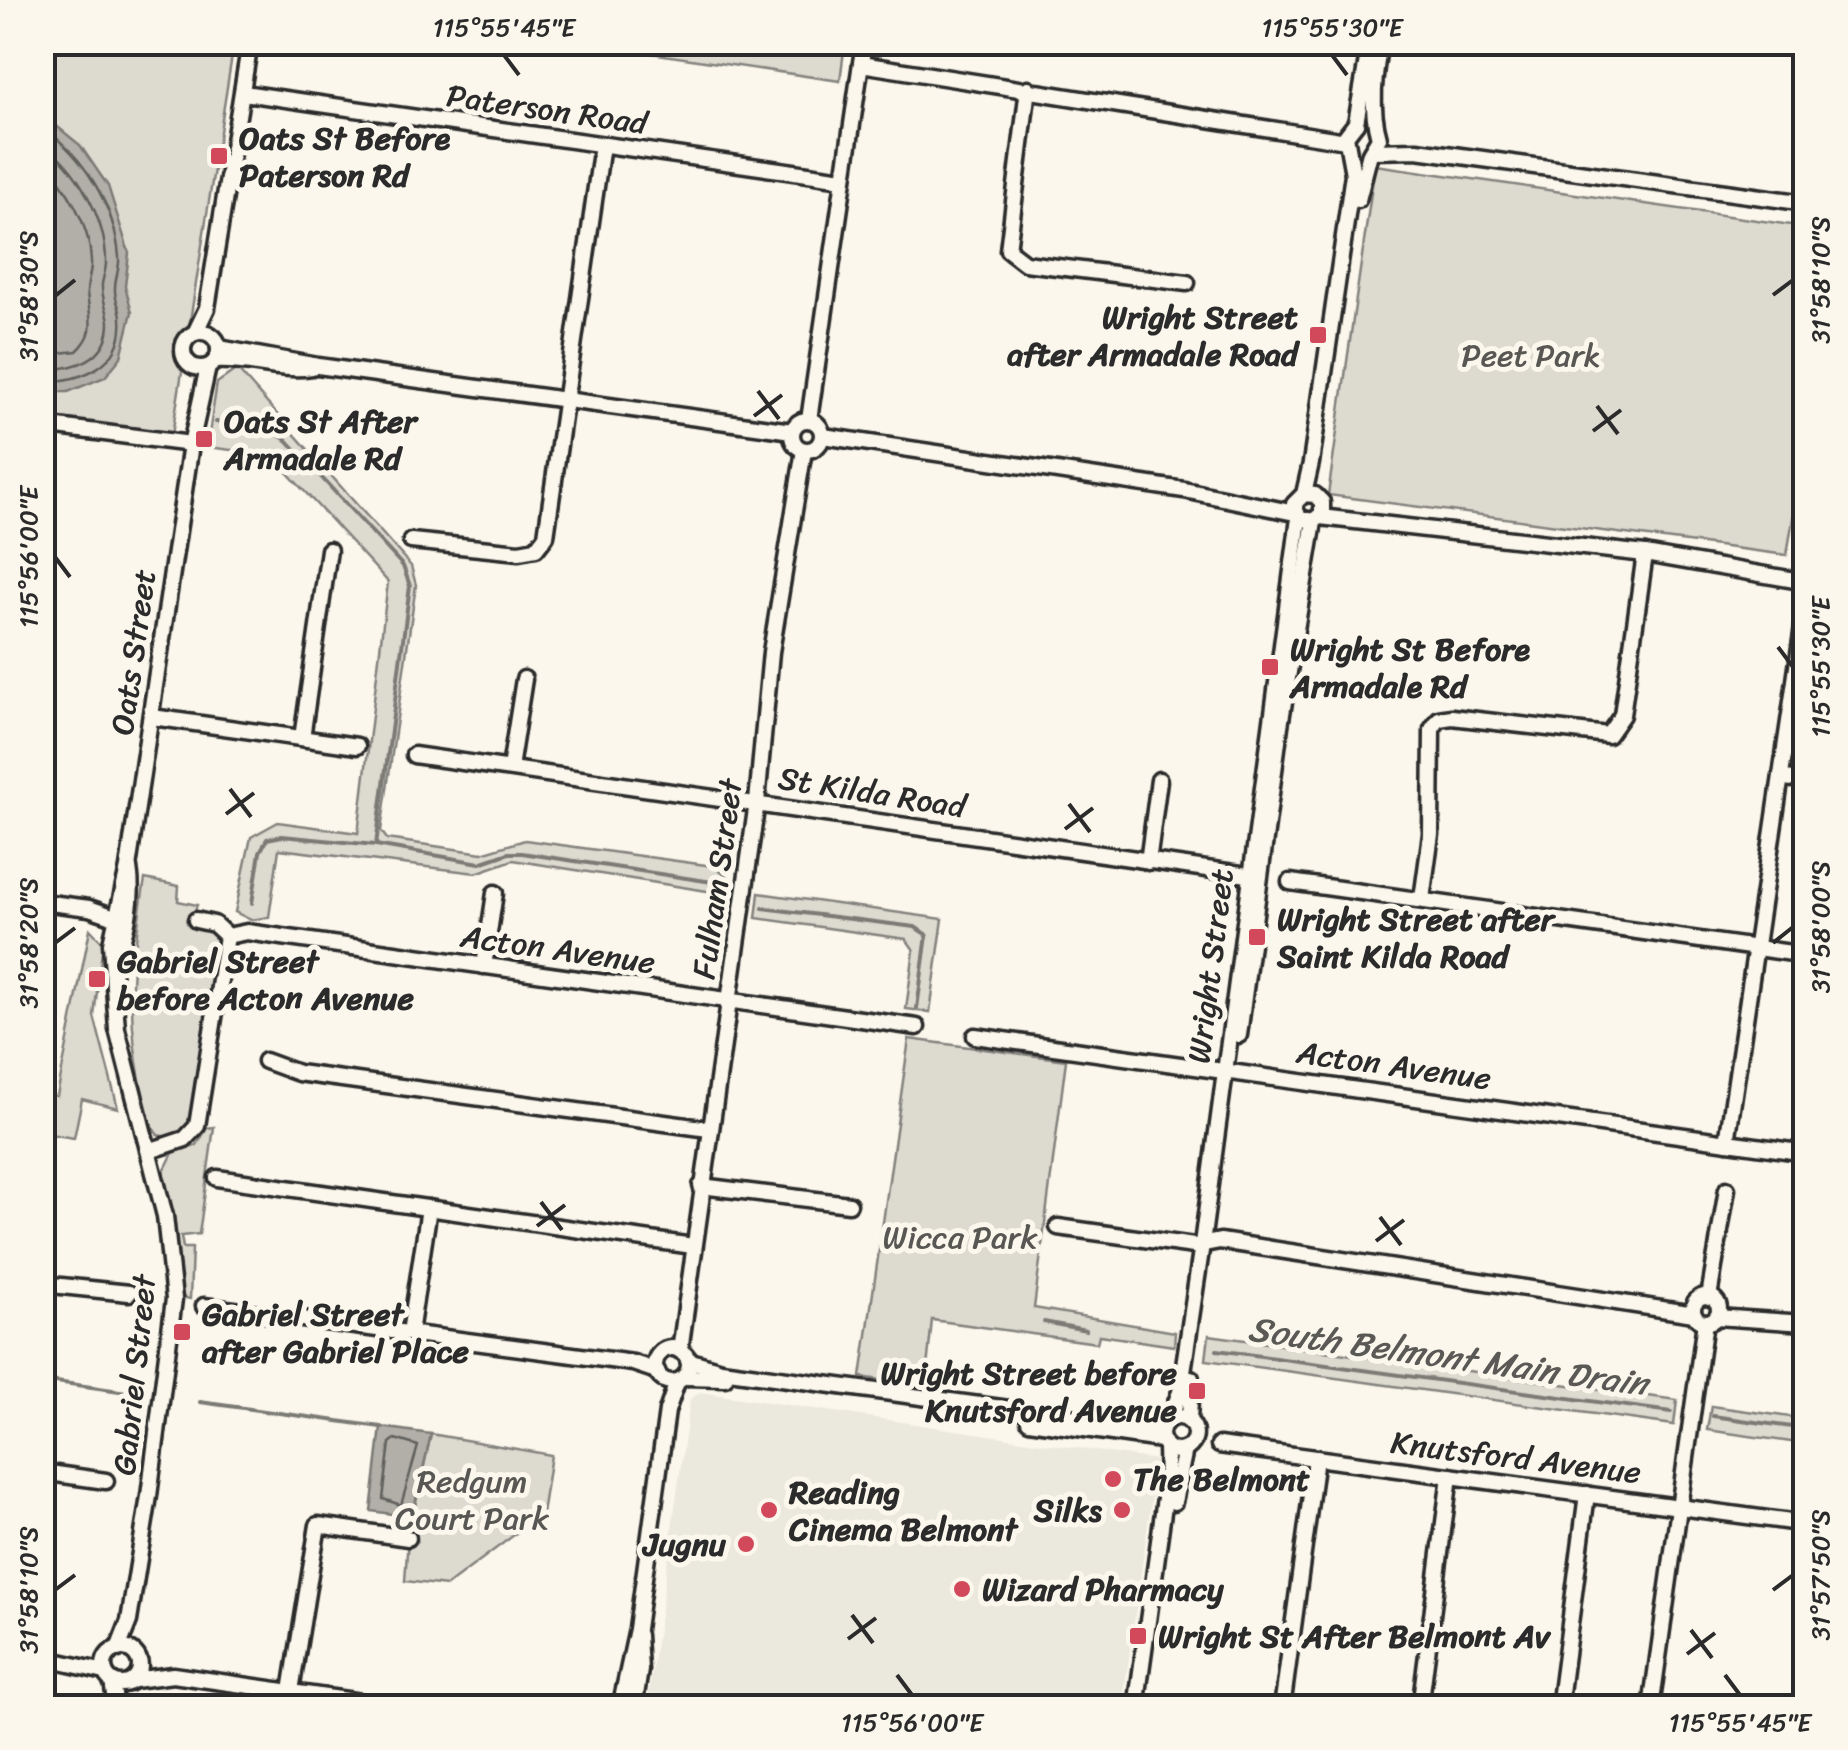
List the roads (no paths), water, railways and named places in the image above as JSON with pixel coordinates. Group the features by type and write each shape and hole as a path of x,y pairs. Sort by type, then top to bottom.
{"street":[{"name":"Oats Street","path":"191,444 190,365 183,350 207,308 250,42"},
{"path":"194,333 214,353 286,371 318,366 792,432 809,420 864,42"},
{"name":"Wright Street","path":"1136,1708 1168,1483 1164,1443 1167,1421 1180,1392 1206,1244 1353,174 1351,136 1370,42"},
{"path":"1375,130 1380,42"},
{"path":"861,64 1306,133 1351,136 1375,130 1417,150"},
{"path":"1028,88 1008,250 1025,262 1187,282"},
{"name":"Paterson Road","path":"243,94 843,179"},
{"name":"Wright Street","path":"1309,508 1375,130"},
{"path":"1351,136 1371,152 1417,150 1806,203"},
{"path":"411,541 520,552 536,549 546,536 602,145"},
{"name":"Oats Street","path":"121,914 191,444 214,353 207,308"},
{"path":"190,365 214,353"},
{"path":"792,432 796,446 804,450 820,444 822,436 816,423 809,420"},
{"path":"42,425 191,444"},
{"path":"822,436 1269,506 1309,508 1352,518 1645,554 1806,582"},
{"name":"Fulham Street","path":"620,1708 637,1629 672,1366 684,1316 756,802 772,652 804,450"},
{"path":"302,738 329,550"},
{"path":"1422,899 1430,834 1432,728 1439,719 1452,717 1594,736 1608,735 1617,728 1645,554"},
{"path":"1727,1142 1806,606"},
{"path":"510,768 524,680"},
{"path":"152,717 357,746"},
{"name":"St Kilda Road","path":"414,755 1254,876"},
{"path":"1782,778 1806,780"},
{"path":"1148,862 1159,780"},
{"path":"1290,882 1806,955"},
{"path":"484,966 495,893"},
{"path":"42,902 121,914"},
{"name":"Gabriel Street","path":"117,1708 174,1298 166,1216 117,1029 111,942 121,914"},
{"name":"Acton Avenue","path":"196,920 214,924 228,936 247,932 917,1027"},
{"path":"149,1150 185,1138 196,1126 228,936"},
{"name":"Acton Avenue","path":"975,1036 1806,1153"},
{"path":"265,1061 298,1072 709,1130"},
{"path":"217,1178 693,1246"},
{"path":"701,1186 849,1204"},
{"path":"1651,1708 1706,1310 1727,1189"},
{"path":"410,1333 429,1208"},
{"path":"1058,1228 1806,1323"},
{"name":"Wright Street","path":"1146,1708 1185,1449 1195,1436 1189,1420 1206,1244"},
{"path":"42,1284 129,1293"},
{"path":"204,1306 1143,1427 1189,1420"},
{"path":"672,1366 722,1378 1185,1449"},
{"name":"Knutsford Avenue","path":"1220,1445 1806,1524"},
{"path":"1282,1708 1316,1458"},
{"path":"42,1472 106,1481"},
{"path":"1420,1708 1450,1476"},
{"path":"1559,1708 1587,1494"},
{"path":"291,1691 318,1525 408,1538"},
{"name":"Fulham Street","path":"634,1708 640,1670 637,1629"},
{"path":"42,1658 403,1708"}],"water":[{"path":"43,115 80,145 108,186 129,253 125,286 132,312 121,357 105,377 68,392 43,392"},
{"path":"381,1427 431,1434 412,1517 371,1511"}],"waterway":[{"name":"South Belmont Main Drain","path":"216,422 268,429 287,440 403,566 410,586 376,845"},
{"name":"South Belmont Main Drain","path":"252,903 260,852 267,839 282,836 376,845 480,863 509,853 522,853 719,883"},
{"name":"South Belmont Main Drain","path":"763,908 915,927 927,935 917,1008"},
{"name":"South Belmont Main Drain","path":"1044,1322 1086,1330"},
{"name":"South Belmont Main Drain","path":"1217,1350 1671,1412"},
{"path":"42,1380 141,1394"},
{"path":"200,1402 381,1427"},
{"name":"South Belmont Main Drain","path":"1713,1416 1806,1429"}],"place":[{"name":"Oats St Before Paterson Rd","path":"219,156"},
{"name":"Wright Street after Armadale Road","path":"1318,335"},
{"name":"Oats St After Armadale Rd","path":"204,439"},
{"name":"Wright St Before Armadale Rd","path":"1270,667"},
{"name":"Wright Street after Saint Kilda Road","path":"1257,937"},
{"name":"Gabriel Street before Acton Avenue","path":"97,979"},
{"name":"Gabriel Street after Gabriel Place","path":"182,1332"},
{"name":"Wright Street before Knutsford Avenue","path":"1197,1391"},
{"name":"The Belmont","path":"1113,1479"},
{"name":"Reading Cinema Belmont","path":"769,1510"},
{"name":"Silks","path":"1122,1510"},
{"name":"Jugnu","path":"746,1544"},
{"name":"Wizard Pharmacy","path":"962,1589"},
{"name":"Wright St After Belmont Av","path":"1138,1636"}],"park label":[{"name":"Peet Park","path":"1531,355"},
{"name":"Wicca Park","path":"960,1237"},
{"name":"Redgum Court Park","path":"472,1500"}]}
